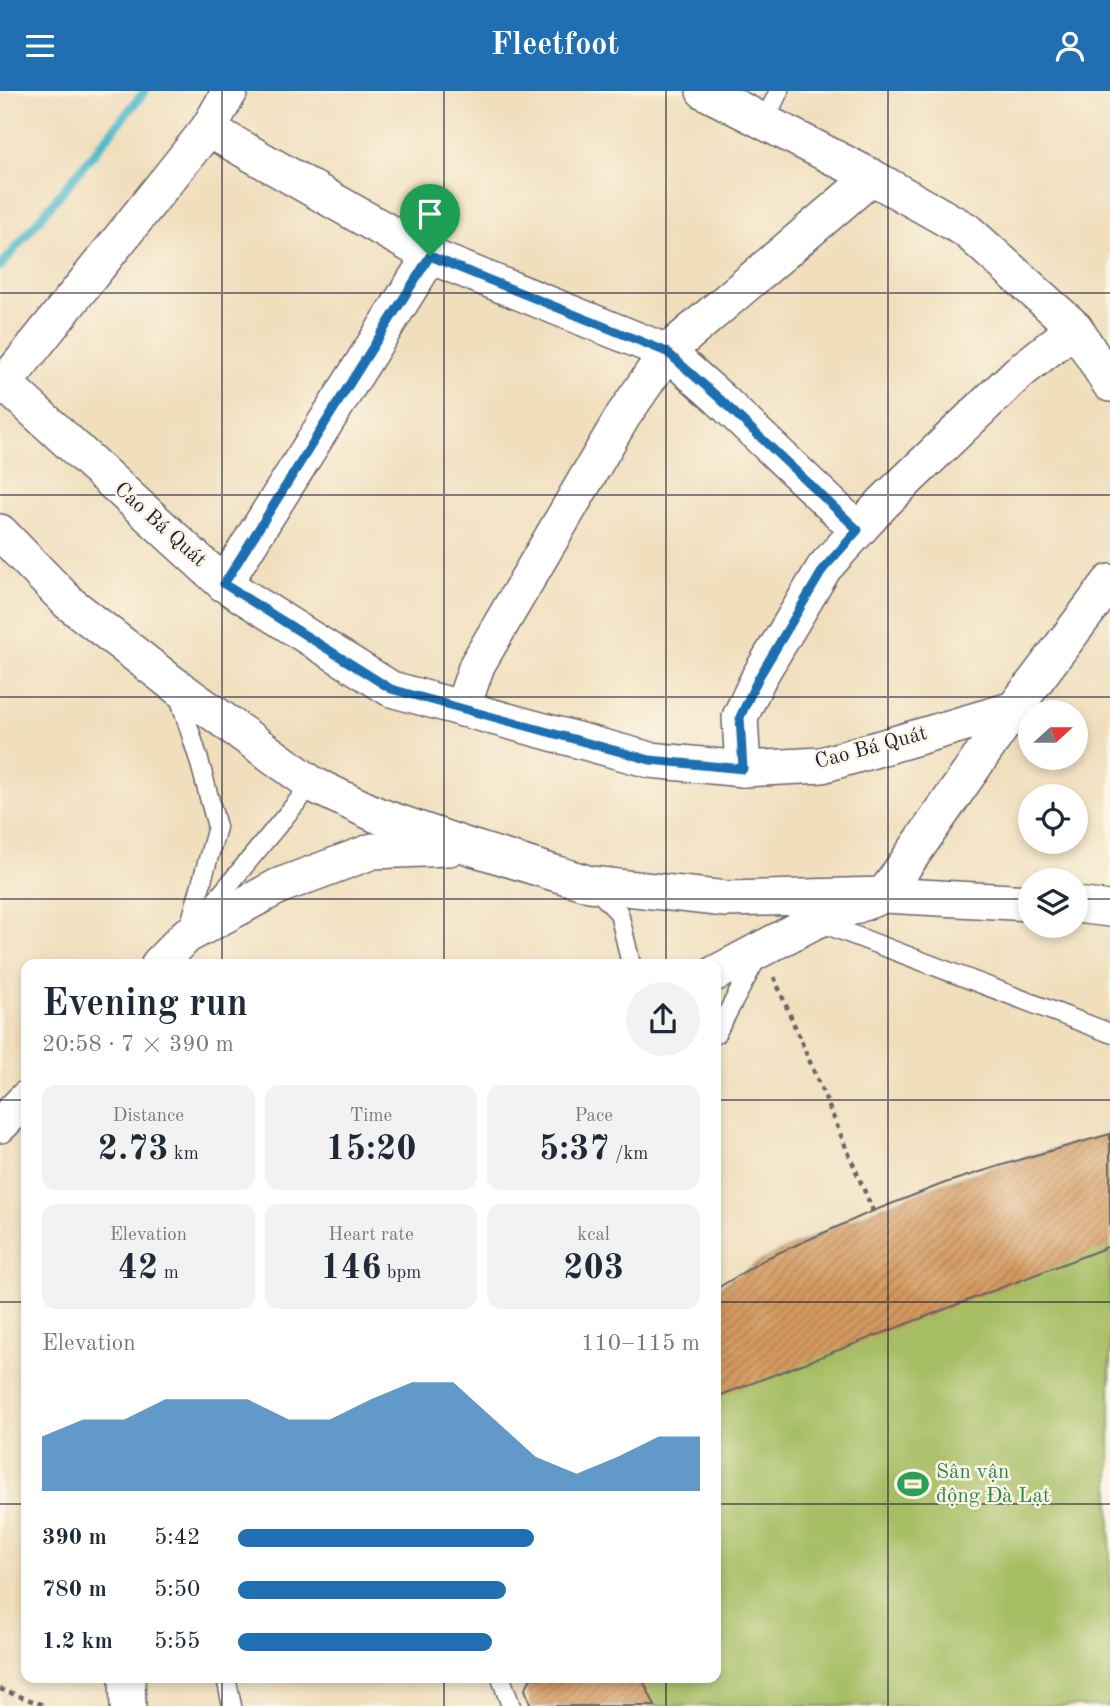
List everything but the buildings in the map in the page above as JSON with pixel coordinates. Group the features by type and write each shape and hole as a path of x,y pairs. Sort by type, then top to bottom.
{"street":[{"path":"2,386 208,129 230,91"},
{"path":"704,91 872,177 966,230 1075,328 1110,384"},
{"path":"208,129 430,256 667,352 858,530"},
{"path":"461,709 477,665 623,416 667,352 872,177"},
{"path":"224,584 430,256"},
{"path":"743,769 740,717 754,687 824,568 883,503 1017,374 1075,328"},
{"name":"Cao Bá Quát","path":"2,386 224,584 391,689 650,760 743,769 822,765 1014,709"},
{"path":"0,532 69,603 176,686 312,784 377,815 590,884 726,899 884,894 1018,901"},
{"path":"721,971 815,921 884,894 1014,709 1110,582"},
{"path":"164,959 186,936 279,887 373,851 470,847"},
{"path":"1088,906 1110,909"},
{"path":"0,1125 21,1104"},
{"path":"127,1683 128,1706"}],"lane":[{"path":"764,122 779,91"},
{"path":"176,686 217,827 186,936"},
{"path":"186,936 312,784"},
{"path":"590,884 619,913 630,959"},
{"path":"815,921 1110,1033"},
{"path":"721,1025 762,949"},
{"path":"227,1683 232,1706"},
{"path":"503,1683 511,1706"}],"path":[{"path":"762,949 873,1212"},
{"path":"0,1689 46,1706"}],"green space":[{"name":"Sân vận động Đà Lạt","path":"1110,1134 1110,1706 531,1706 531,1683 721,1683 721,1286 767,1258 873,1211 945,1183"}],"waterway":[{"path":"0,267 145,91"}],"place":[{"name":"Sân vận động Đà Lạt","path":"913,1484"}],"route":[{"path":"430,256 667,352 858,530 824,568 759,677 740,717 743,769 650,760 391,689 224,584 430,256"}]}
